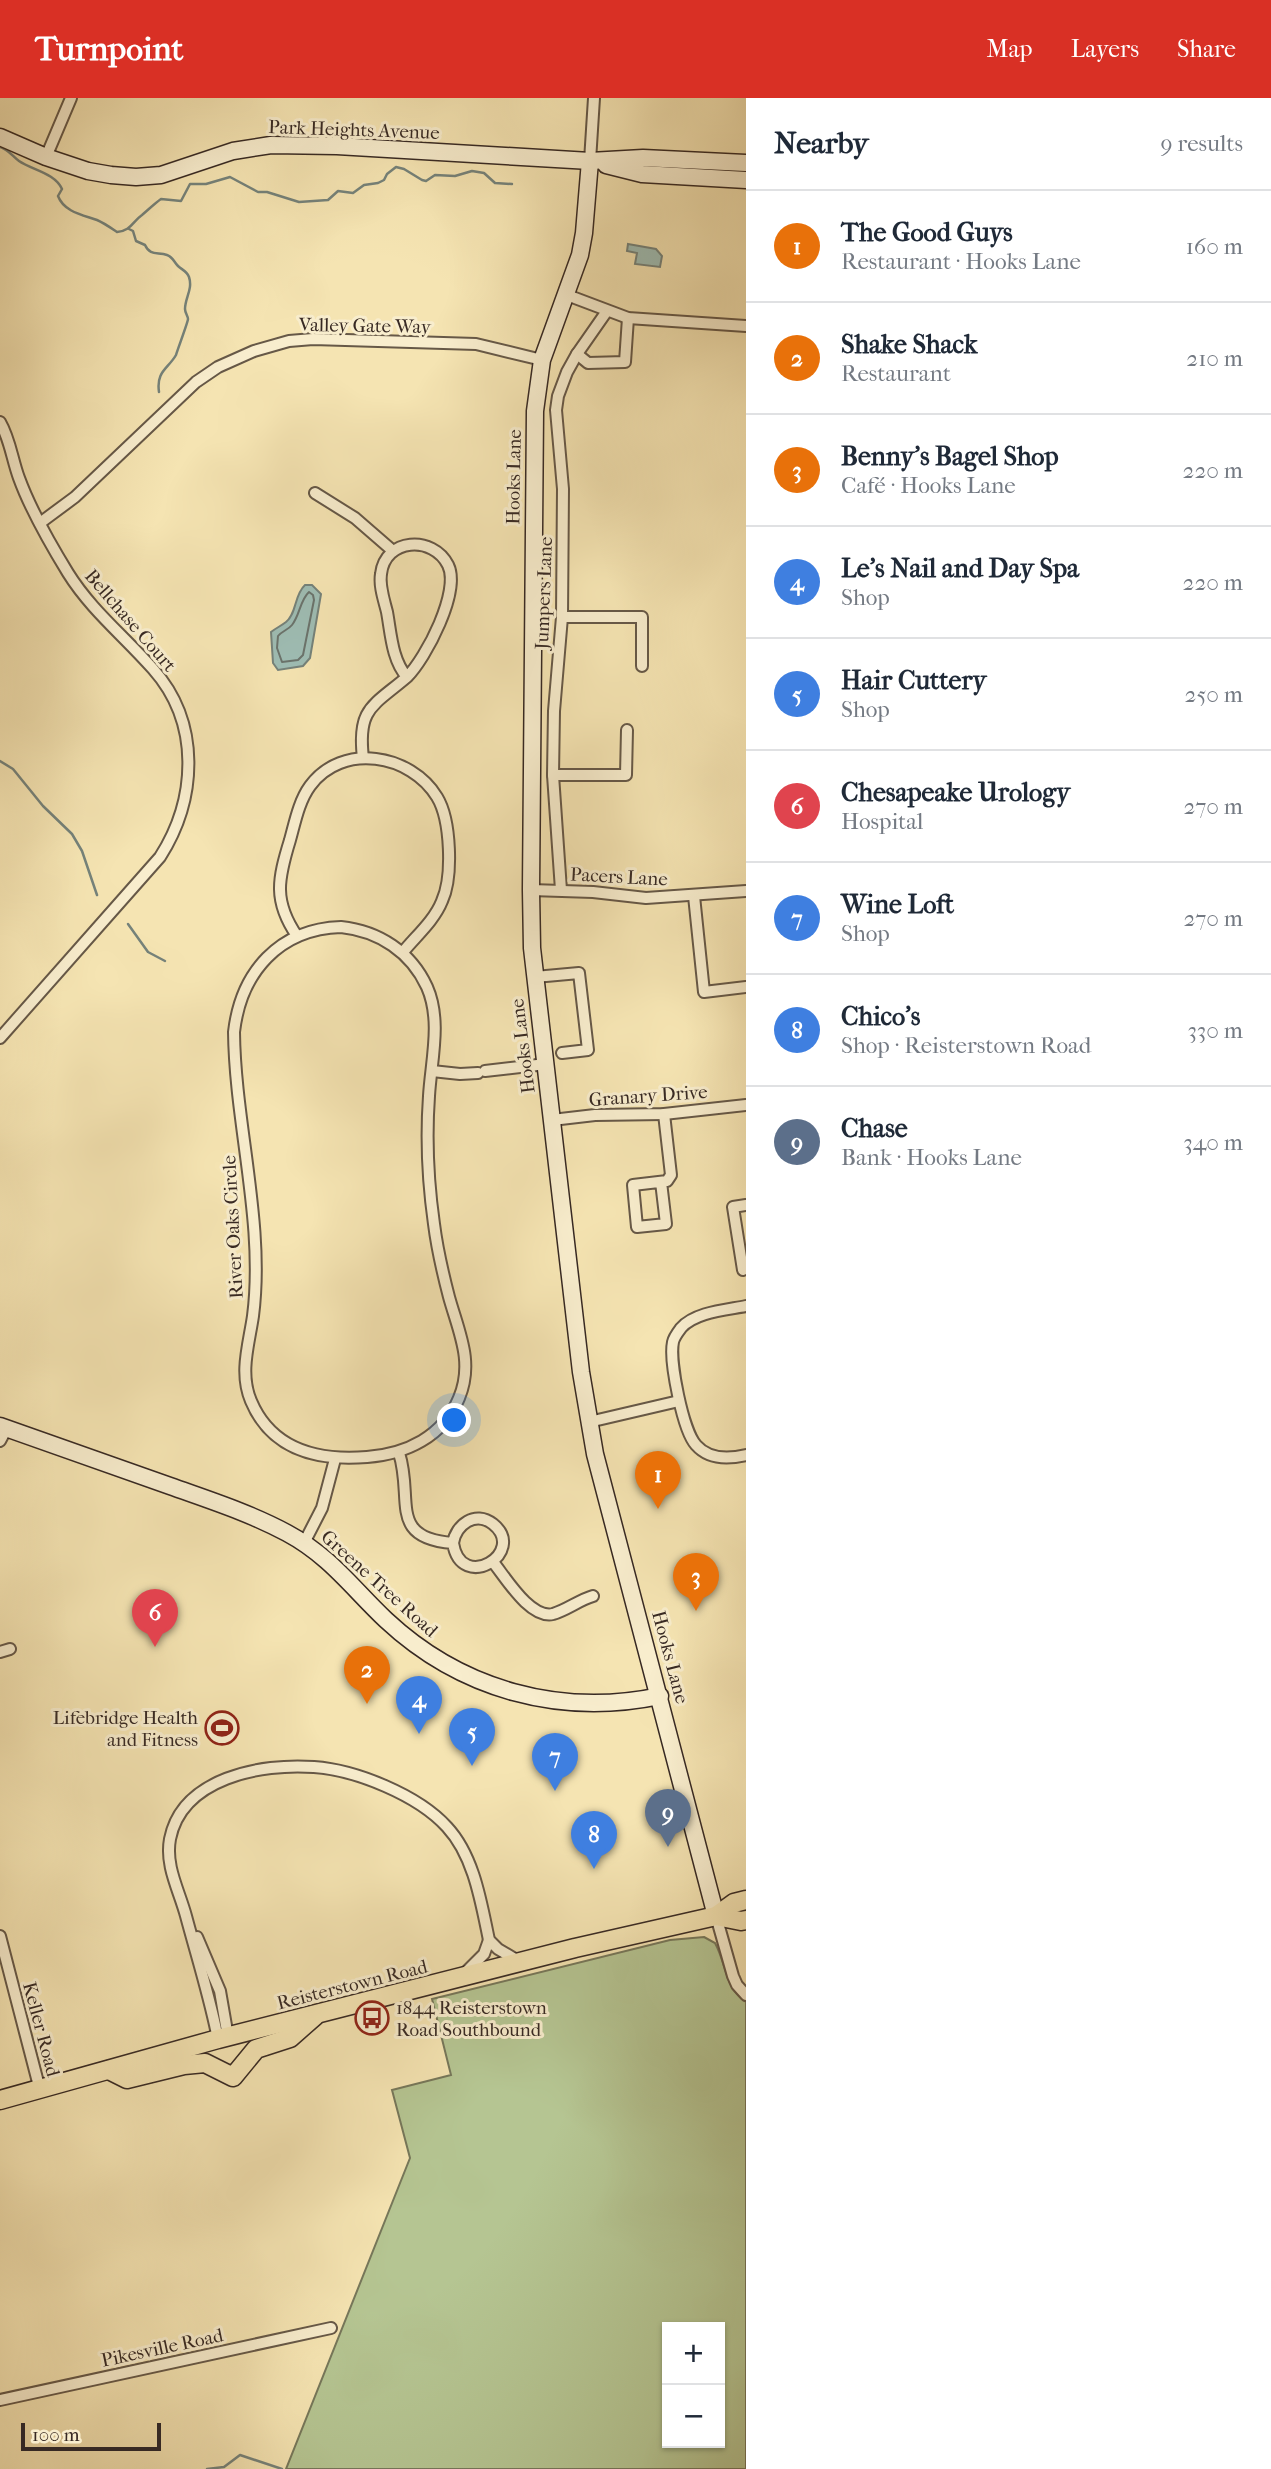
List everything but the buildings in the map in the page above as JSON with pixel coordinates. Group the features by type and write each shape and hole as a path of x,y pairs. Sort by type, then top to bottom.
{"main road":[{"name":"Reisterstown Road","path":"0,2100 223,2038 520,1962 716,1916 734,1903 746,1900"},
{"name":"Reisterstown Road","path":"716,1916 746,1920"},
{"path":"108,2070 127,2079 184,2064 205,2063 233,2077 256,2049 290,2038 316,2015"}],"street":[{"path":"46,157 71,98"},
{"path":"590,161 594,98"},
{"name":"Park Heights Avenue","path":"0,137 88,171 111,176 136,177 161,175 233,151 271,145 337,146 590,161 643,158 746,163"},
{"name":"Park Heights Avenue","path":"590,161 642,174 746,178"},
{"name":"Hooks Lane","path":"590,161 580,255 542,360 535,411 531,890 535,977 589,1422 605,1496 716,1916"},
{"path":"669,175 709,167 714,162 727,172 746,178"},
{"path":"566,295 628,318 746,326"},
{"name":"Jumpers Lane","path":"561,890 553,775 554,711 562,617 563,489 556,410 562,385 577,354 607,311"},
{"path":"577,354 588,363 625,362 628,318"},
{"name":"Valley Gate Way","path":"40,523 75,497 196,382 218,367 254,351 289,341 313,339 414,342 477,344 542,360"},
{"name":"Bellchase Court","path":"0,422 5,429 18,477 40,523 85,598 153,670 172,695 187,741 189,776 183,810 160,857 0,1038"},
{"path":"315,493 364,525 393,551"},
{"path":"363,758 361,727 368,711 407,677 421,662 436,634 450,589 450,569 443,557 427,546 412,544 393,551 382,569 381,584 397,662 407,677"},
{"path":"562,617 642,617 642,666"},
{"path":"553,775 626,775 627,730"},
{"path":"297,936 282,912 279,887 283,862 306,792 320,775 338,763 363,758 386,760 408,769 427,785 437,797 445,820 448,878 444,898 428,923 402,951"},
{"name":"Pacers Lane","path":"531,890 646,898 746,891"},
{"path":"694,895 704,992 746,987"},
{"name":"River Oaks Circle","path":"352,928 386,941 402,951 421,977 431,999 434,1023 428,1126 434,1225 449,1298 465,1346 466,1375 455,1407 444,1422 424,1440 399,1453 335,1459 301,1451 271,1432 251,1402 245,1378 253,1314 255,1265 234,1049 236,1020 244,992 256,970 275,950 297,936 318,929 352,928"},
{"path":"535,977 579,973 587,1050 562,1053"},
{"path":"432,1070 460,1074 546,1064"},
{"name":"Granary Drive","path":"552,1120 596,1115 664,1114 746,1105"},
{"path":"661,1182 666,1224 637,1227 633,1185 667,1181 671,1175 664,1114"},
{"path":"743,1270 733,1207 746,1205"},
{"path":"746,1306 700,1317 682,1327 673,1341 679,1401 690,1436 702,1450 725,1458 746,1455"},
{"path":"589,1422 679,1401"},
{"name":"Greene Tree Road","path":"2,1432 243,1513 275,1527 304,1543 339,1570 382,1616 410,1641 472,1678 511,1693 551,1701 621,1702 660,1696"},
{"path":"399,1453 406,1482 406,1515 411,1526 421,1536 430,1540 453,1543"},
{"path":"304,1543 322,1508 335,1459"},
{"path":"478,1518 497,1528 502,1541 499,1554 493,1562 483,1567 468,1565 457,1556 453,1543 455,1534 464,1523 478,1518"},
{"path":"493,1562 528,1606 544,1615 593,1596"},
{"path":"223,2038 169,1856 173,1827 182,1809 194,1796 218,1781 275,1769 314,1767 350,1774 389,1788 427,1810 447,1827 460,1843 470,1866 489,1940 498,1949 520,1962"},
{"path":"716,1916 733,1976 746,1996"},
{"name":"Keller Road","path":"0,1936 40,2090"},
{"path":"461,1977 484,1954 489,1940"},
{"name":"Pikesville Road","path":"0,2400 331,2328"}],"green space":[{"path":"704,1937 715,1943 730,1983 746,2002 746,2469 286,2469 410,2158 392,2090 451,2075 432,1999 670,1940"}],"water":[{"path":"628,244 656,249 662,256 660,267 635,264 637,253 627,251"},
{"path":"305,585 312,585 321,594 310,658 303,666 278,670 273,663 271,632 290,618"}],"waterway":[{"path":"0,147 24,164 54,179 62,189 58,196 69,209 100,221 117,232 128,228 161,199 181,201 190,184 206,184 230,177 258,192 267,192 299,202 328,200 338,191 353,193 364,185 384,180 396,167 426,181 435,175 455,176 472,171 484,173 495,183 512,184"},
{"path":"129,229 133,231 136,241 145,245 149,251 171,257 187,273 190,281 185,309 188,321 176,355 159,379 159,392"},
{"path":"0,761 13,769 43,806 72,834 82,851 97,895"},
{"path":"128,924 148,952 165,961"},
{"path":"207,2469 224,2467 240,2455 282,2469"}],"place":[{"name":"The Good Guys","path":"658,1509"},
{"name":"Benny's Bagel Shop","path":"696,1611"},
{"name":"Chesapeake Urology","path":"155,1647"},
{"name":"Shake Shack","path":"367,1704"},
{"name":"Lifebridge Health and Fitness","path":"222,1728"},
{"name":"Le's Nail and Day Spa","path":"419,1734"},
{"name":"Hair Cuttery","path":"472,1766"},
{"name":"Wine Loft","path":"555,1791"},
{"name":"Chase","path":"668,1847"},
{"name":"Chico's","path":"594,1869"},
{"name":"1844 Reisterstown Road Southbound","path":"372,2018"}]}
